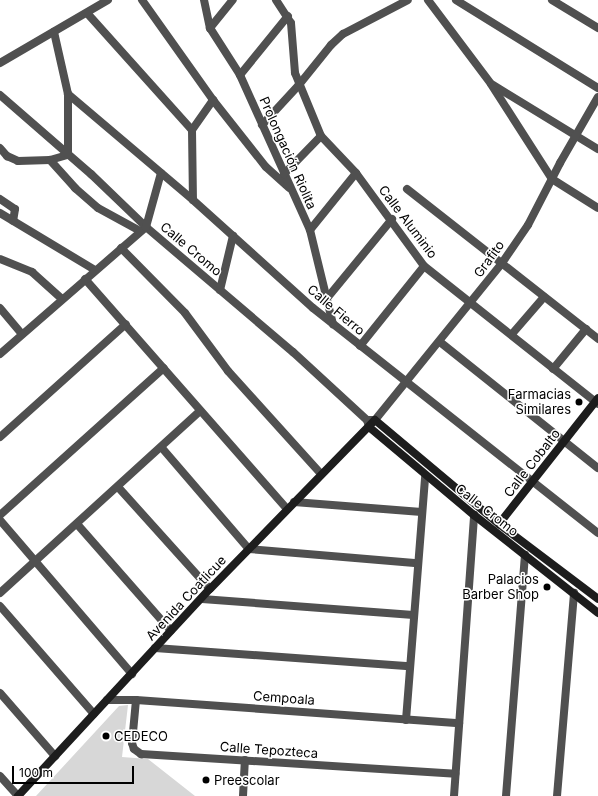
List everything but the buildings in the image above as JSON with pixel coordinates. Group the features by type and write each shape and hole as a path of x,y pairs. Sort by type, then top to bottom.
{"street":[{"path":"0,63 108,0"},
{"path":"142,0 213,100 271,173 292,189"},
{"name":"Prolongación Riolita","path":"204,0 210,28 240,75 310,230 328,297 333,324"},
{"path":"210,28 233,0"},
{"name":"Calle Aluminio","path":"276,0 288,16 292,30 293,62 298,86 321,136 356,173 392,219 424,266 471,304 512,334 553,369 597,401"},
{"path":"262,125 298,86 323,54 343,34 408,0"},
{"path":"428,0 491,84 552,179 598,208"},
{"path":"456,0 598,88"},
{"path":"552,0 598,28"},
{"path":"87,13 192,130"},
{"path":"240,75 288,16"},
{"path":"0,148 7,156 18,161 50,160 68,155 68,94 54,32"},
{"path":"491,84 598,148"},
{"name":"Calle Fierro","path":"68,94 193,200 333,324 598,533"},
{"name":"Calle Cromo","path":"0,95 68,155 143,229 220,290 370,422 426,476 598,612"},
{"name":"Grafito","path":"370,422 407,382 471,304 502,263 528,224 575,135 598,97"},
{"path":"193,200 192,130 213,100"},
{"path":"284,174 321,136"},
{"path":"50,160 75,188 98,208 143,229"},
{"path":"0,354 143,229 161,173"},
{"path":"310,230 356,173"},
{"path":"407,188 598,339"},
{"path":"0,199 15,209 13,221"},
{"path":"0,213 95,270"},
{"path":"328,297 392,219"},
{"path":"220,290 233,236"},
{"path":"121,248 185,313 228,371 322,474"},
{"path":"0,259 32,272 62,299"},
{"path":"360,346 424,266"},
{"path":"85,279 287,509"},
{"path":"512,334 544,297"},
{"path":"0,308 22,334"},
{"path":"0,437 126,324"},
{"path":"553,369 586,330"},
{"path":"440,342 598,468"},
{"path":"0,515 164,368"},
{"name":"Calle Cobalto","path":"499,524 597,401"},
{"path":"0,593 162,448 200,411"},
{"name":"Calle Cromo","path":"370,422 499,524 598,599"},
{"name":"Avenida Coatlicue","path":"18,796 210,589 322,474 370,422"},
{"path":"162,448 249,549 417,563"},
{"path":"406,720 417,563 426,476"},
{"path":"118,487 210,589"},
{"path":"294,502 422,512"},
{"path":"454,796 474,515"},
{"path":"0,520 132,674"},
{"path":"77,524 171,631"},
{"path":"506,796 525,555"},
{"path":"557,796 574,593"},
{"path":"202,599 413,615"},
{"path":"0,606 94,714"},
{"path":"155,648 409,666"},
{"path":"0,693 55,756"},
{"name":"Cempoala","path":"107,700 136,700 459,723"},
{"name":"Calle Tepozteca","path":"136,700 132,743 136,751 147,754 455,774"},
{"path":"243,796 245,760"},
{"path":"0,776 18,796"}],"shaded area":[{"path":"128,705 122,757 148,759 195,796 36,796 119,706"}],"place":[{"name":"Farmacias Similares","path":"579,402"},
{"name":"Palacios Barber Shop","path":"547,587"},
{"name":"CEDECO","path":"106,736"},
{"name":"Preescolar","path":"206,780"}]}
